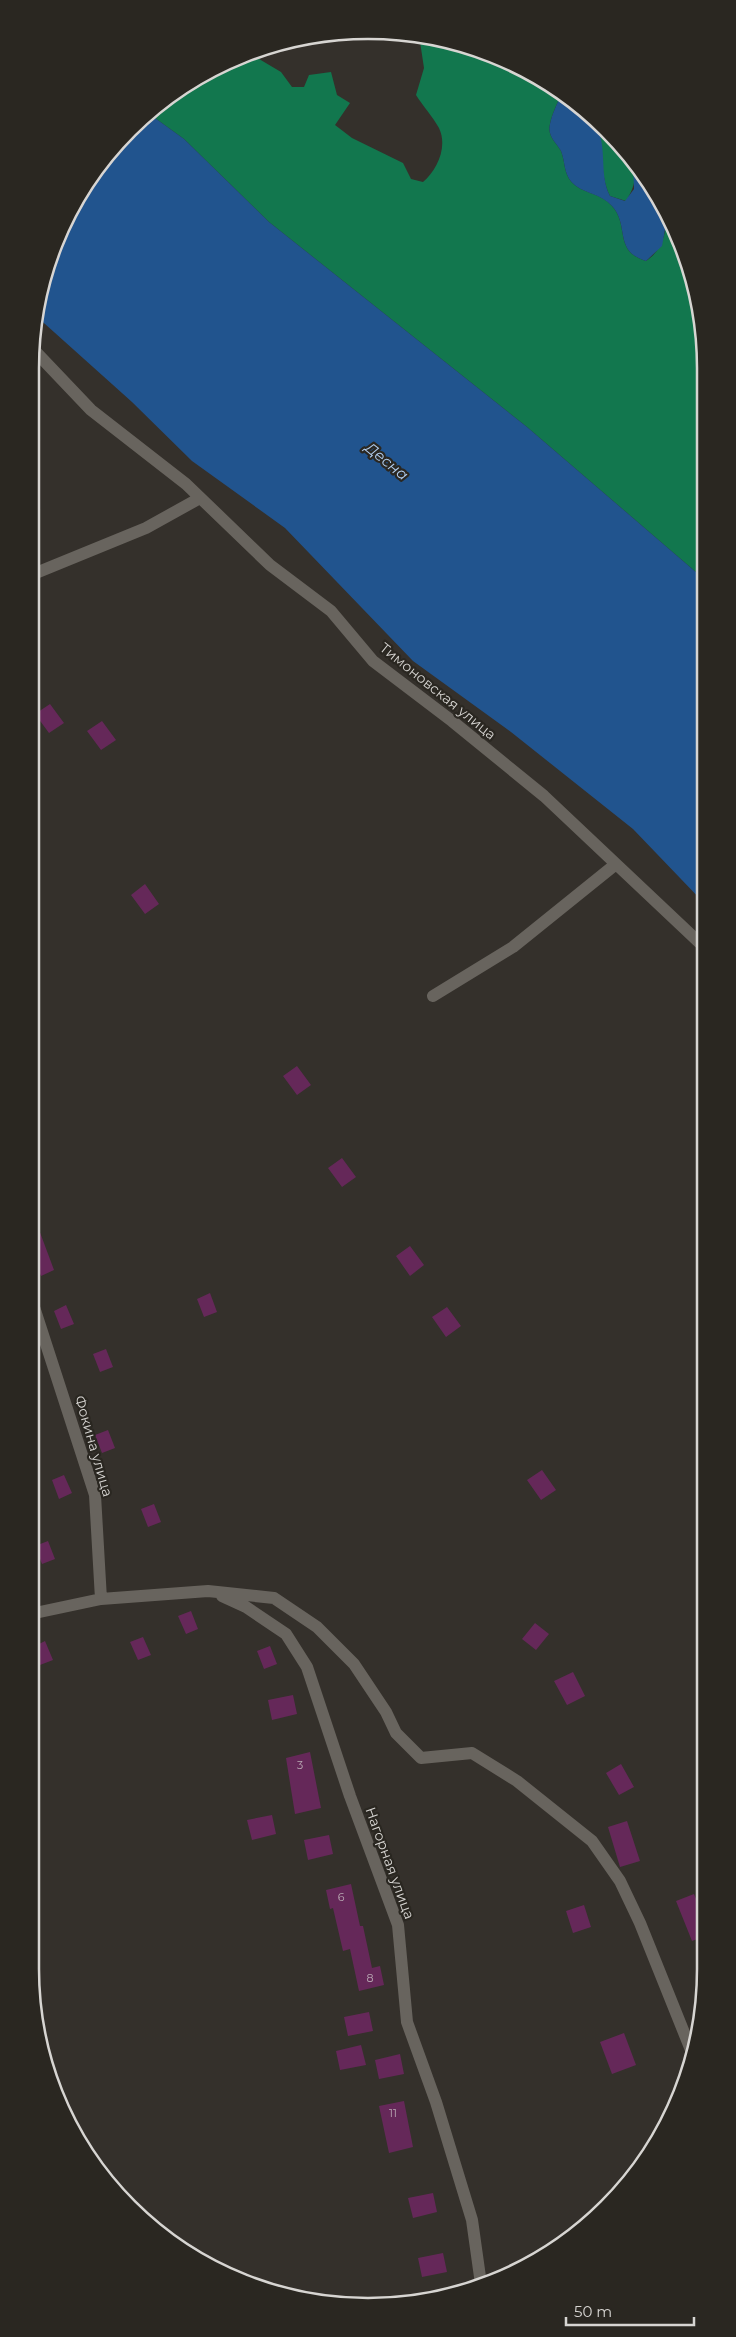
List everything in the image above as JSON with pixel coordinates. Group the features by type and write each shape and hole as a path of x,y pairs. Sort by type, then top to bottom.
{"street":[{"name":"Тимоновская улица","path":"39,355 91,410 200,498 270,565 331,611 373,661 452,721 544,796 697,940"},
{"path":"39,572 146,528 200,498"},
{"path":"433,996 513,946 616,864"},
{"name":"Фокина улица","path":"39,1322 95,1495 101,1599"},
{"path":"39,1612 101,1599 208,1591 274,1598 317,1628 354,1664 386,1712 396,1733 422,1758 472,1753 517,1781 592,1841 620,1881 640,1923 689,2042"},
{"name":"Нагорная улица","path":"208,1591 246,1607 286,1634 307,1667 350,1796 398,1925 407,2022 436,2102 472,2220 480,2279"}],"green space":[{"path":"420,43 474,56 514,73 551,94 559,100 549,128 561,151 567,174 576,186 604,199 612,206 617,214 625,244 629,251 636,257 646,261 657,251 663,240 666,228 680,262 686,283 697,346 697,573 527,427 269,222 184,139 154,118 203,83 257,58 281,72 292,87 304,87 309,75 331,72 337,95 350,103 335,125 352,138 403,163 411,179 423,182 437,165 442,150 439,128 416,95 424,68"},
{"path":"598,132 616,151 635,176 633,188 626,201 610,196 606,187"}],"water":[{"path":"559,100 600,134 606,187 610,196 625,201 634,189 633,174 642,185 665,227 662,246 646,261 636,257 629,251 625,244 617,214 612,206 603,199 576,186 569,178 561,151 552,139 550,132 549,128"},
{"name":"Десна","path":"154,118 184,139 269,222 527,427 697,573 697,896 633,829 511,732 413,661 285,528 192,461 132,402 42,322 56,262 83,203 120,151"}],"building":[{"path":"50,704 64,723 49,733 39,719 39,711"},
{"path":"102,721 116,740 101,750 87,731"},
{"path":"145,884 159,904 145,914 131,895"},
{"path":"297,1066 311,1085 297,1095 283,1076"},
{"path":"342,1158 356,1177 342,1187 328,1168"},
{"path":"39,1230 54,1270 41,1276 39,1271"},
{"path":"410,1246 424,1265 410,1276 396,1256"},
{"path":"210,1293 217,1312 204,1317 197,1299"},
{"path":"66,1305 74,1324 61,1329 54,1311"},
{"path":"447,1307 461,1326 446,1337 432,1317"},
{"path":"106,1349 113,1367 100,1372 93,1354"},
{"path":"108,1430 115,1448 102,1453 95,1435"},
{"path":"542,1470 556,1490 541,1500 527,1480"},
{"path":"64,1475 72,1493 59,1499 52,1480"},
{"path":"154,1504 161,1522 148,1527 141,1509"},
{"path":"48,1541 55,1559 42,1564 39,1556 39,1544"},
{"path":"191,1611 198,1629 186,1634 178,1616"},
{"path":"535,1623 549,1634 536,1650 522,1639"},
{"path":"143,1637 151,1655 138,1660 130,1642"},
{"path":"45,1641 53,1660 40,1665 39,1644"},
{"path":"270,1646 277,1664 264,1669 257,1651"},
{"path":"573,1672 585,1696 567,1705 554,1681"},
{"path":"293,1695 297,1714 272,1720 268,1700"},
{"path":"310,1752 321,1808 295,1814 286,1758"},
{"path":"621,1764 634,1787 619,1795 606,1773"},
{"path":"272,1815 276,1834 252,1840 247,1820"},
{"path":"627,1821 640,1861 620,1867 608,1827"},
{"path":"329,1835 333,1854 308,1860 304,1840"},
{"path":"351,1884 372,1968 380,1966 384,1985 359,1991 350,1949 343,1951 333,1908 330,1909 326,1890"},
{"path":"694,1894 697,1901 697,1939 692,1941 676,1901"},
{"path":"584,1905 591,1927 573,1933 566,1911"},
{"path":"369,2012 373,2031 348,2036 344,2017"},
{"path":"624,2033 636,2065 612,2074 600,2042"},
{"path":"361,2045 366,2065 340,2070 336,2051"},
{"path":"400,2054 404,2074 379,2079 375,2060"},
{"path":"404,2101 413,2147 389,2153 379,2106"},
{"path":"433,2193 437,2212 413,2218 408,2198"},
{"path":"443,2253 447,2272 422,2277 418,2258"}]}
